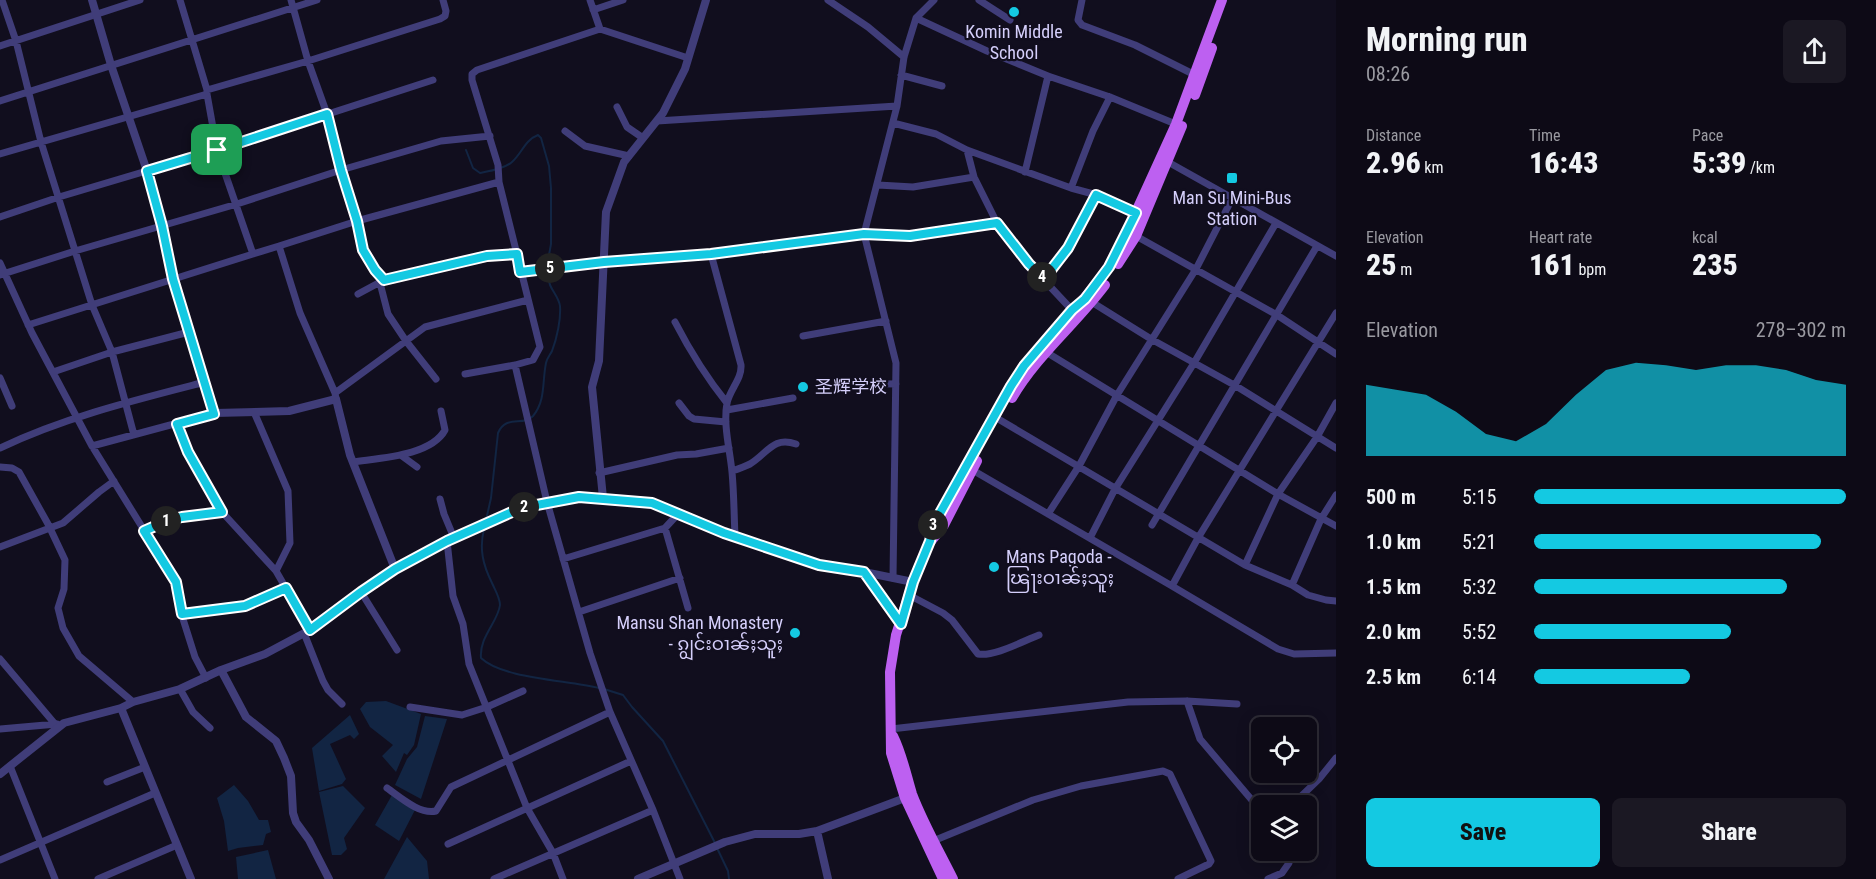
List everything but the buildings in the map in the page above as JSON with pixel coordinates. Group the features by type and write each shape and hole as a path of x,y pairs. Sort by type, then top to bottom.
{"main road":[{"path":"969,468 1024,366 1072,310 1088,301 1140,215 1168,162 1195,75 1222,0"},
{"path":"943,879 905,798 891,753 890,672 896,635 913,582 930,541 934,524 1017,390 1114,271 1136,236 1140,215 1203,75 1230,0"},
{"path":"891,731 901,751 913,795 953,879"}],"street":[{"path":"3,0 16,41 41,142 92,305 112,352 134,435"},
{"path":"92,0 111,65 147,171 173,279 214,414"},
{"path":"0,46 140,0"},
{"path":"180,0 207,92 217,150 253,254"},
{"path":"0,101 192,40 292,4 317,0"},
{"path":"0,154 129,118 440,19 445,16 446,11 443,0"},
{"path":"590,0 600,29"},
{"path":"593,10 623,0"},
{"path":"603,498 592,387 599,362 606,212 624,162 657,121 686,69 706,0"},
{"path":"829,0 868,27 904,57"},
{"path":"893,578 896,363 864,234 897,106 904,57 916,18 934,0"},
{"path":"979,0 1010,20"},
{"path":"1082,0 1078,20 1082,25 1135,45 1195,75"},
{"path":"292,4 308,62 327,114 363,250 382,282 388,314 436,379"},
{"path":"916,18 1048,76 1110,97 1179,125"},
{"path":"465,374 533,360 540,347 499,182 500,173 472,74 477,70 600,29 688,58"},
{"path":"901,75 942,86"},
{"path":"1025,172 1048,76"},
{"path":"0,217 433,80"},
{"path":"1071,188 1093,131 1110,97"},
{"path":"657,121 897,106"},
{"path":"617,107 627,127 643,138"},
{"path":"893,123 936,134 967,150 1096,195 1140,215"},
{"path":"565,131 585,146 629,156"},
{"path":"3,274 441,141 490,136"},
{"path":"967,150 974,177 997,223 1029,264 1072,310"},
{"path":"1168,162 1336,256"},
{"path":"878,185 912,187 974,177"},
{"path":"28,325 357,221 499,182"},
{"path":"1044,279 1068,248 1096,195"},
{"path":"1048,514 1079,466 1117,395 1196,269 1233,197"},
{"path":"520,272 604,262 711,254 864,234 910,236 997,223"},
{"path":"1090,538 1115,489 1159,421 1276,223"},
{"path":"1136,236 1236,291 1336,354"},
{"path":"279,246 300,312 336,396 353,462 395,569"},
{"path":"1152,525 1317,246"},
{"path":"358,294 382,282 487,256 517,254"},
{"path":"711,254 741,365 740,376 732,389 727,406 726,422 732,471 735,537"},
{"path":"0,263 28,325 92,446 176,582 182,614 195,657 206,678"},
{"path":"92,446 214,414 289,411 336,396 425,327 528,300"},
{"path":"1088,301 1236,386 1336,448"},
{"path":"1172,586 1198,538 1336,313"},
{"path":"803,336 886,321"},
{"path":"675,322 689,349 727,406"},
{"path":"53,372 112,352 189,332"},
{"path":"1046,352 1278,494 1336,526"},
{"path":"515,365 547,502 600,685 680,879"},
{"path":"0,378 12,406"},
{"path":"0,448 32,433 77,418 205,382"},
{"path":"837,383 896,384"},
{"path":"727,406 793,398"},
{"path":"679,403 694,419 726,422"},
{"path":"1245,565 1278,494 1317,437 1336,403"},
{"path":"353,462 402,456 431,443 444,434 441,411"},
{"path":"254,412 288,491 290,543 276,571"},
{"path":"1000,420 1245,565 1292,585 1308,596 1336,601"},
{"path":"177,424 188,452 222,512 276,571 307,631 323,681 328,690 342,704"},
{"path":"732,471 749,465 775,444 786,441 796,444"},
{"path":"599,473 656,459 729,448"},
{"path":"402,456 417,467"},
{"path":"0,468 12,468 19,472 50,527 65,560 63,589 58,608 63,628 79,656 132,702"},
{"path":"969,468 1278,650 1294,654 1336,653"},
{"path":"0,547 63,523 114,481"},
{"path":"1292,585 1321,519 1336,495"},
{"path":"0,729 59,724 121,708 132,702 180,689 265,654 307,631 395,569 489,522 521,508 547,502 579,497 652,503 735,537 819,565 913,582"},
{"path":"440,499 450,540 453,596 463,624 469,664 527,808 553,853 563,879"},
{"path":"144,531 169,520 222,512"},
{"path":"563,559 665,528 678,514"},
{"path":"665,528 688,608"},
{"path":"864,572 901,624"},
{"path":"579,612 680,578"},
{"path":"182,614 245,606 286,588"},
{"path":"361,592 397,650"},
{"path":"909,595 952,620 978,654 996,652 1039,635"},
{"path":"0,659 59,724"},
{"path":"222,670 246,717 276,741 291,776 293,813 296,822 309,840 329,879"},
{"path":"180,689 193,712 210,728"},
{"path":"410,707 462,715 523,691"},
{"path":"1187,701 1200,739 1251,799"},
{"path":"891,731 1128,702 1187,701 1237,704"},
{"path":"121,708 191,879"},
{"path":"387,788 421,810 431,813 440,807 451,787 610,712"},
{"path":"0,774 59,724"},
{"path":"1302,795 1336,758"},
{"path":"448,844 631,761"},
{"path":"10,766 55,879"},
{"path":"106,782 145,767"},
{"path":"933,841 1033,800 1081,786 1163,771 1170,774 1211,861 1178,879"},
{"path":"0,860 155,793"},
{"path":"638,879 716,846 754,834 799,834 817,831 905,798"},
{"path":"494,879 653,810"},
{"path":"817,831 828,879"},
{"path":"98,879 177,845"},
{"path":"1269,879 1282,873 1289,864 1288,861"}],"water":[{"path":"386,701 421,714 414,745 407,755 404,753 396,772 382,756 393,745 370,727 360,709 366,702"},
{"path":"350,715 359,734 354,739 350,735 330,744 346,779 342,784 319,791 312,748"},
{"path":"425,716 447,719 421,799 395,785 407,759 417,747"},
{"path":"234,785 248,801 259,820 268,820 271,832 266,834 263,845 228,851 224,821 217,798"},
{"path":"343,786 365,808 344,838 347,849 341,855 332,855 319,792"},
{"path":"392,795 416,808 399,841 375,825"},
{"path":"407,837 427,861 429,879 384,879"},
{"path":"268,850 276,879 238,879 236,857"}],"waterway":[{"path":"466,150 473,168 480,173 509,164 530,140 538,135 541,138 549,166 551,188 551,244 547,266"},
{"path":"486,520 491,498 498,433 505,424 529,419 537,410 542,397 546,363 556,340 559,303 550,285 547,271"},
{"path":"484,529 483,557 500,605 483,643 481,658 491,665 520,675 599,688"},
{"path":"604,689 623,695 663,741 715,843"},
{"path":"717,848 728,871 729,879"}],"place":[{"name":"Komin Middle School","path":"1014,12"},
{"name":"Man Su Mini-Bus Station","path":"1232,178"},
{"name":"圣辉学校","path":"803,387"},
{"name":"Mans Pagoda - ၽြႃးဝၢၼ်ႈသူႈ","path":"994,567"},
{"name":"Mansu Shan Monastery - ၵျွင်းဝၢၼ်ႈသူႈ","path":"795,633"}],"route":[{"path":"327,114 363,250 384,280 487,256 517,254 520,272 604,262 711,254 864,234 910,236 997,223 1029,264 1044,279 1068,248 1096,195 1136,213 1109,267 1085,299 1072,310 1024,366 1011,386 934,524 901,624 864,572 819,565 724,533 652,503 579,497 521,508 447,541 395,569 310,630 286,588 245,606 182,614 176,582 144,531 169,520 222,512 188,452 177,424 214,414 173,279 147,171 217,150 327,114"}]}
